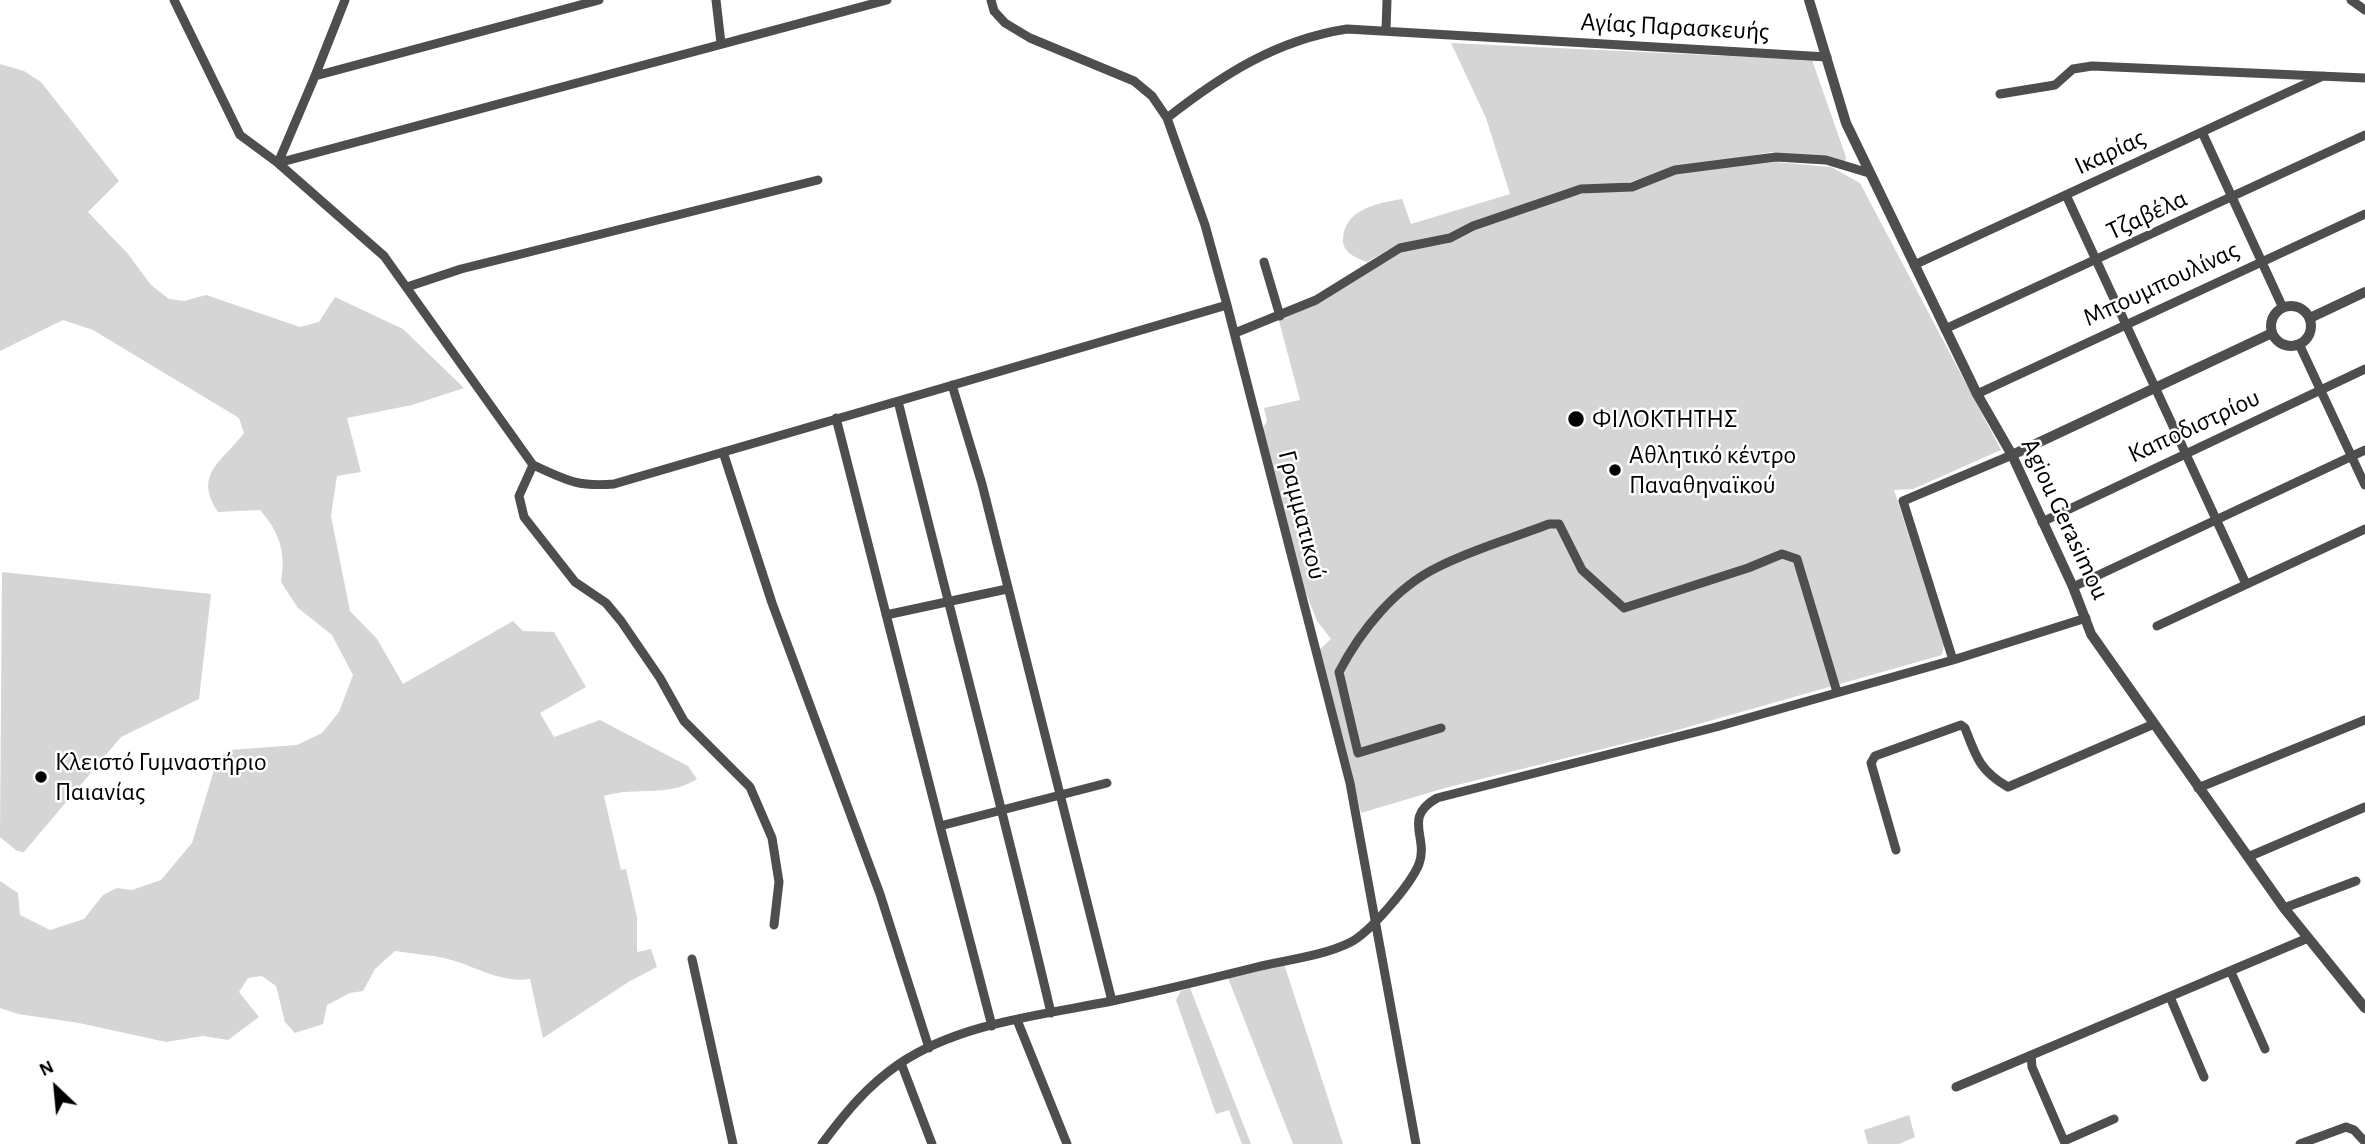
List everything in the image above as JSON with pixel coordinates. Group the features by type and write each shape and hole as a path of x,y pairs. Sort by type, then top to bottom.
{"street":[{"path":"174,0 240,135 278,163 384,256 533,465 586,486 614,484 1227,305"},
{"path":"278,163 345,0"},
{"path":"315,76 599,0"},
{"path":"716,0 722,43"},
{"path":"278,163 887,0"},
{"name":"Γραμματικού","path":"991,0 995,11 1005,23 1030,38 1134,81 1152,96 1167,118 1205,225 1235,333 1350,783 1416,1144"},
{"path":"1386,30 1387,0"},
{"name":"Agiou Gerasimou","path":"1808,0 1846,123 1945,330 2012,455 2103,655 2284,908 2365,1008"},
{"path":"2351,0 2365,10"},
{"name":"Αγίας Παρασκευής","path":"1167,118 1229,72 1284,44 1318,33 1347,29 1827,57"},
{"path":"2000,94 2055,85 2073,69 2092,66 2365,78"},
{"name":"Ικαρίας","path":"1914,265 2323,76"},
{"path":"2202,132 2283,308"},
{"name":"Τζαβέλα","path":"1945,330 2365,135"},
{"path":"1235,333 1316,300 1400,248 1450,238 1473,226 1581,189 1632,187 1675,170 1776,157 1826,160 1869,173"},
{"path":"407,287 461,269 818,180"},
{"path":"2066,195 2246,584"},
{"name":"Μπουμπουλίνας","path":"1977,394 2365,214"},
{"path":"1264,262 1280,316"},
{"path":"2310,318 2365,292"},
{"path":"2298,307 2310,318 2311,332 2299,344 2281,343 2272,332 2272,320 2283,308 2298,307"},
{"path":"1953,660 1903,501 2012,455 2272,332"},
{"path":"2299,344 2365,485"},
{"name":"Καποδιστρίου","path":"2042,522 2365,369"},
{"path":"952,385 982,484 1112,1001"},
{"path":"898,401 947,602 1003,809 1051,1013"},
{"path":"836,418 992,1026"},
{"path":"2073,587 2365,450"},
{"path":"723,452 772,603 880,894 929,1048"},
{"path":"533,465 519,496 524,517 575,582 606,603 621,621 660,678 684,721 750,787 772,838 779,882 774,925"},
{"path":"1441,728 1358,753 1339,672 1357,639 1414,582 1438,566 1549,524 1559,524 1582,570 1623,608 1748,568 1782,554 1797,559 1837,692"},
{"path":"2157,626 2365,529"},
{"path":"886,615 1007,589"},
{"path":"826,1142 848,1107 901,1063 929,1048 992,1026 1112,1001 1352,942 1377,920 1419,864 1418,821 1424,808 1437,798 1716,727 1953,660 2086,618"},
{"path":"2199,788 2365,720"},
{"path":"1896,850 1871,763 1875,756 1961,726 1965,728 1976,757 1988,775 2008,787 2154,724"},
{"path":"940,826 1107,783"},
{"path":"2248,857 2365,807"},
{"path":"2284,908 2356,881"},
{"path":"1956,1087 2308,939"},
{"path":"692,959 733,1144"},
{"path":"2231,972 2265,1049"},
{"path":"2170,997 2204,1077"},
{"path":"1017,1020 1067,1144"},
{"path":"2031,1055 2032,1067 2064,1141 2115,1119"},
{"path":"901,1063 932,1144"},
{"path":"2300,1144 2346,1127 2354,1130 2365,1142"}],"shaded area":[{"path":"1451,43 1812,60 1846,157 1845,162 1824,156 1772,152 1670,169 1630,182 1577,187 1446,236 1395,246 1367,262 1350,254 1343,243 1345,228 1356,214 1364,209 1402,199 1411,224 1510,194 1486,118"},
{"path":"0,64 24,71 41,82 119,181 88,212 128,254 151,285 169,299 184,301 206,295 300,327 319,322 335,297 403,329 464,388 412,405 347,418 361,472 337,476 331,516 350,611 377,639 403,684 513,621 523,631 554,632 586,687 540,713 554,737 600,720 688,766 697,779 686,785 604,796 621,870 626,869 637,917 637,952 651,949 657,967 630,981 543,1038 530,979 510,979 448,959 395,951 375,969 363,991 350,993 327,1005 323,1024 295,1033 285,1022 276,986 262,976 248,978 239,992 259,1017 228,1040 203,1036 166,1042 79,1023 18,1014 0,1008 0,881 18,893 20,915 50,930 84,919 103,895 117,888 132,890 161,880 192,843 217,760 230,750 297,745 322,733 339,712 353,675 332,635 298,608 281,582 282,552 277,535 267,518 260,510 218,512 211,499 208,488 213,469 244,433 239,418 93,330 63,320 0,351"},
{"name":"Αθλητικό κέντρο Παναθηναϊκού","path":"1775,162 1831,167 1860,183 2001,450 1913,489 1894,490 1944,645 1942,655 1667,733 1445,788 1361,813 1319,650 1331,639 1317,621 1304,588 1263,428 1267,421 1264,408 1300,400 1279,321 1315,304 1404,251 1445,244 1479,228 1571,196 1677,174"},
{"path":"2,572 211,594 199,699 121,737 24,852 17,851 0,837"},
{"path":"1284,964 1343,1144 1293,1144 1228,978"},
{"path":"1190,988 1251,1144 1242,1144 1229,1110 1216,1114 1176,1000 1181,991"},
{"path":"1909,1115 1915,1137 1899,1144 1868,1144 1864,1130"}],"place":[{"name":"ΦΙΛΟΚΤΗΤΗΣ","path":"1576,419"},
{"name":"Αθλητικό κέντρο Παναθηναϊκού","path":"1615,470"},
{"name":"Κλειστό Γυμναστήριο Παιανίας","path":"41,777"}]}
